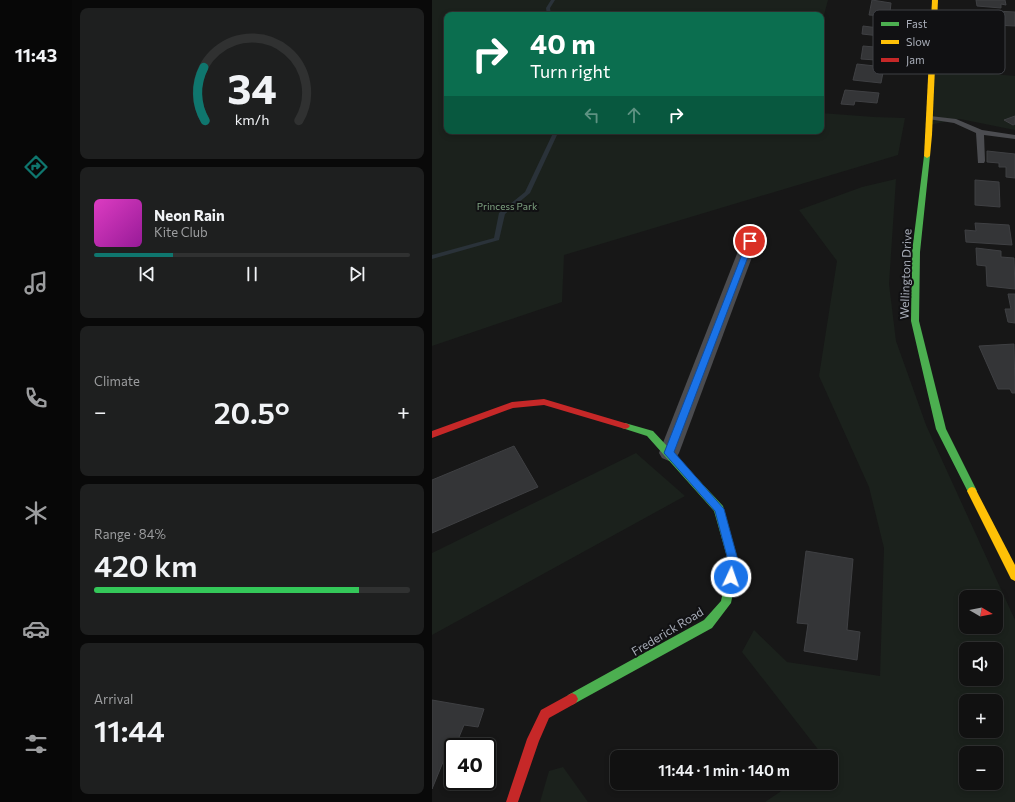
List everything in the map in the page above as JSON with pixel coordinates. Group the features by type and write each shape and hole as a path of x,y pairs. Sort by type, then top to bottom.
{"street":[{"name":"Wellington Drive","path":"935,0 935,10"},
{"name":"Wellington Drive","path":"932,74 930,118 916,252 915,321 941,429 1015,576"},
{"path":"668,453 750,241"},
{"name":"Frederick Road","path":"432,435 512,405 544,402 650,433 719,509 734,564 726,603 708,624 545,714 533,739 512,802"}],"lane":[{"path":"930,118 956,121 980,132 1015,137"},
{"path":"980,132 981,161"}],"green space":[{"name":"Princess Park","path":"432,0 828,0 824,15 824,12 444,12 444,134 824,134 824,113 905,118 898,155 564,255 562,302 432,346"},
{"path":"934,74 992,74 1015,76 1015,130 960,119 929,125"},
{"path":"896,179 889,284 896,341 926,425 1001,590 959,590 959,634 1003,634 1003,594 1015,620 1015,802 765,802 783,790 838,790 838,750 819,750 742,652 754,630 787,662 880,676 884,548 869,487 819,376 837,261 799,210 862,187"},
{"path":"636,453 685,496 432,635 432,553"},
{"path":"563,767 588,802 540,802 549,771"}],"building":[{"path":"872,0 891,3 890,10 873,10 873,15 869,15"},
{"path":"976,0 1005,0 1006,5 1001,4 1001,8 977,6"},
{"path":"1005,12 1015,12 1015,26 1005,26"},
{"path":"863,26 873,27 873,35 862,34"},
{"path":"863,46 873,47 873,60 861,59"},
{"path":"857,64 873,66 873,74 883,74 881,83 853,80"},
{"path":"845,90 879,93 877,103 855,101 854,105 841,104"},
{"path":"1015,116 1015,124 1013,125 1004,120"},
{"path":"987,151 1015,154 1015,178 1006,177 1006,167 999,167 999,163 987,162"},
{"path":"975,180 999,182 1000,207 975,205"},
{"path":"975,223 1009,225 1012,245 966,242 965,230 976,231"},
{"path":"976,248 1001,251 1001,257 1014,258 1015,289 987,286 986,266 977,265"},
{"path":"1008,294 1015,294 1015,323 1008,322 1005,309 1011,309"},
{"path":"1014,344 1015,393 1012,393 1010,389 998,389 979,346"},
{"path":"514,446 538,487 432,533 432,480"},
{"path":"806,551 853,559 847,630 860,632 857,660 804,651 808,624 797,623"},
{"path":"432,700 484,709 478,727 464,725 459,738 444,738 444,760 432,789"}],"waterway":[{"path":"549,12 548,8 553,0"},
{"path":"432,257 497,239 502,213 527,193 555,134"}],"traffic: fast":[{"path":"927,156 916,252 915,321 941,429 972,491"},
{"path":"572,699 708,624 726,603 734,564 719,509 650,433 625,426"}],"traffic: slow":[{"path":"935,0 935,10"},
{"path":"927,156 932,74"},
{"path":"972,491 1015,576"}],"traffic: jam":[{"path":"432,435 512,405 544,402 625,426"},
{"path":"512,802 533,739 545,714 572,699"}],"route":[{"path":"731,577 734,564 719,509 668,453 750,241"}]}
